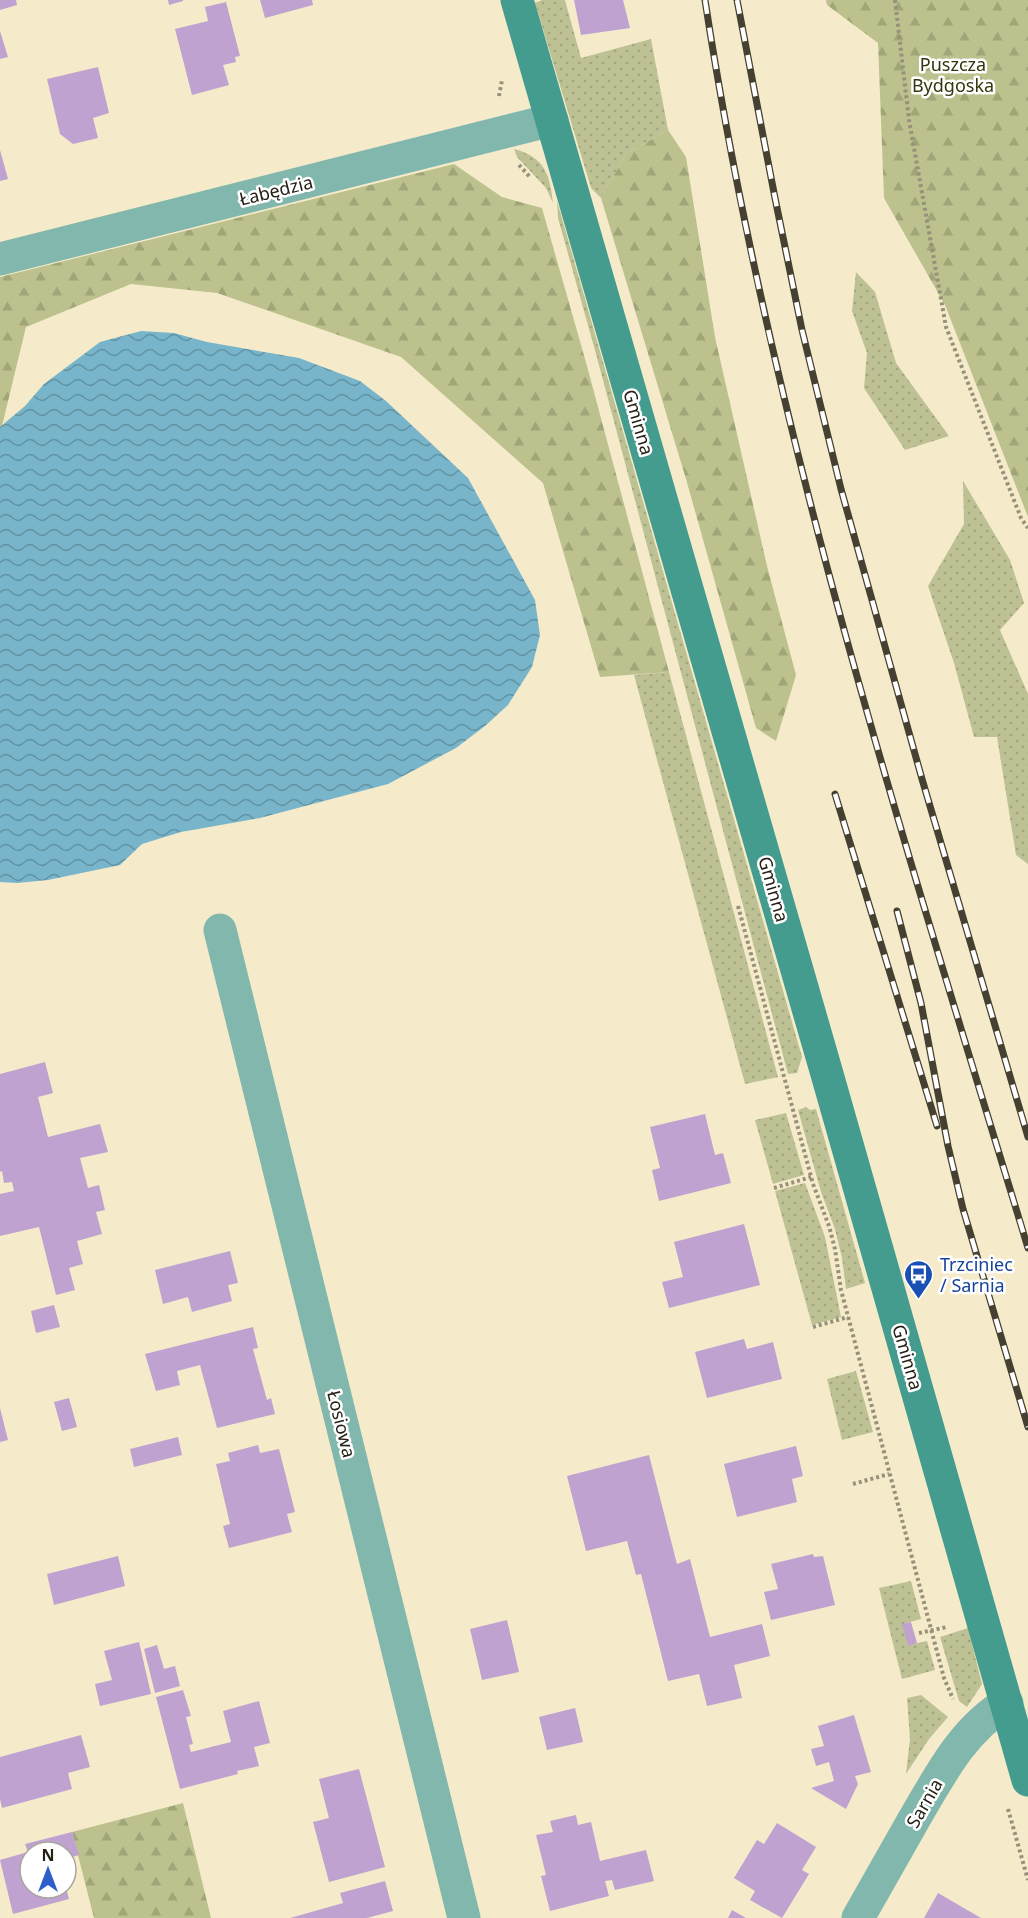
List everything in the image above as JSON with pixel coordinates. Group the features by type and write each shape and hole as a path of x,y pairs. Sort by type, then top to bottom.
{"street":[{"name":"Gminna","path":"516,0 1028,1780"},
{"name":"Łabędzia","path":"0,259 552,120"},
{"name":"Łosiowa","path":"220,930 464,1918"},
{"name":"Sarnia","path":"858,1918 949,1759 991,1712 1007,1703"}],"path":[{"path":"895,0 909,120 946,327 1021,518 1028,528"},
{"path":"774,1188 811,1177"},
{"path":"813,1327 848,1317"},
{"path":"853,1484 889,1474"}],"green space":[{"path":"542,0 565,0 581,58 651,39 668,130 626,154 601,198 591,188 535,3"},
{"name":"Puszcza Bydgoska","path":"826,0 1028,0 1028,517 945,305 884,198 878,43 827,5"},
{"path":"668,130 686,157 715,337 767,566 796,675 776,741 756,728 686,479 601,198 626,154"},
{"path":"514,149 533,157 544,168 548,176 553,203 546,188 517,157"},
{"path":"454,164 502,197 542,208 669,672 600,677 543,483 401,357 217,293 131,284 26,327 0,427 0,277"},
{"path":"557,201 802,1057 797,1073 788,1074 558,218"},
{"path":"856,272 875,292 896,363 949,436 905,450 864,388 867,353 852,311"},
{"path":"963,481 1010,560 1024,603 1000,630 1028,694 1028,864 1016,855 997,737 974,737 954,663 928,586 964,524"},
{"path":"669,672 778,1077 745,1084 634,675"},
{"path":"806,1107 810,1110 816,1109 865,1283 846,1289 835,1229 821,1192 798,1110"},
{"path":"786,1113 804,1175 773,1184 755,1120"},
{"path":"805,1183 825,1237 841,1317 812,1325 775,1191"},
{"path":"856,1371 873,1432 842,1440 827,1379"},
{"path":"911,1581 921,1619 903,1624 908,1645 927,1641 935,1670 902,1679 879,1588"},
{"path":"968,1628 982,1684 967,1707 959,1701 940,1637"},
{"path":"921,1695 948,1717 929,1739 906,1774 910,1739 907,1698"},
{"path":"183,1803 211,1918 94,1918 78,1855 78,1840 74,1840 72,1832"}],"water":[{"path":"141,331 174,333 207,342 299,358 360,381 386,401 468,478 535,600 540,635 532,667 508,705 485,726 456,748 388,784 260,818 181,832 142,844 120,865 48,880 0,882 0,427 25,406 44,384 100,342"}],"building":[{"path":"0,0 16,0 17,5 0,10"},
{"path":"168,0 183,0 183,1 169,5"},
{"path":"260,0 312,0 313,5 265,18"},
{"path":"574,0 623,0 630,28 581,35"},
{"path":"226,2 240,56 235,57 236,62 223,65 229,85 192,95 175,29 208,21 205,7"},
{"path":"0,31 8,57 0,59"},
{"path":"98,67 109,113 93,118 98,138 73,144 60,134 47,79"},
{"path":"0,150 8,179 0,181"},
{"path":"45,1062 53,1093 38,1097 48,1137 100,1124 108,1152 80,1158 88,1188 99,1185 105,1210 96,1212 102,1234 77,1241 83,1264 69,1268 75,1290 56,1295 39,1227 0,1236 0,1194 14,1191 12,1182 4,1183 2,1171 0,1172 0,1074"},
{"path":"705,1114 715,1155 723,1153 731,1183 659,1201 652,1170 660,1168 650,1127"},
{"path":"744,1224 760,1285 669,1308 662,1282 683,1277 674,1242"},
{"path":"230,1251 238,1283 228,1285 232,1301 192,1312 188,1297 163,1304 155,1270"},
{"path":"54,1305 60,1327 36,1333 31,1311"},
{"path":"253,1327 258,1348 253,1349 267,1400 271,1398 275,1414 217,1428 200,1365 177,1371 180,1385 156,1391 145,1354"},
{"path":"744,1339 747,1349 773,1342 782,1379 707,1398 695,1352"},
{"path":"69,1398 77,1427 62,1431 54,1402"},
{"path":"0,1408 8,1440 0,1442"},
{"path":"178,1437 182,1455 134,1467 130,1449"},
{"path":"258,1445 260,1453 279,1449 295,1512 287,1514 292,1532 229,1548 223,1526 230,1524 216,1464 230,1461 228,1453"},
{"path":"796,1446 803,1476 792,1479 797,1502 737,1517 724,1464"},
{"path":"649,1455 677,1564 690,1559 710,1637 762,1624 770,1656 734,1665 742,1698 707,1706 699,1674 668,1681 641,1574 636,1575 627,1541 586,1551 567,1476"},
{"path":"813,1554 814,1557 823,1556 835,1605 771,1620 764,1592 778,1589 771,1564"},
{"path":"118,1556 125,1586 54,1605 47,1574"},
{"path":"507,1620 519,1672 482,1680 470,1629"},
{"path":"911,1622 917,1643 908,1646 902,1624"},
{"path":"139,1642 151,1694 100,1706 95,1684 112,1680 104,1651"},
{"path":"157,1645 164,1669 175,1666 180,1686 155,1693 144,1649"},
{"path":"183,1690 191,1716 186,1717 193,1744 189,1745 191,1752 231,1742 223,1711 259,1701 270,1743 254,1747 259,1766 237,1771 238,1774 180,1789 156,1697"},
{"path":"575,1708 583,1742 547,1750 539,1717"},
{"path":"854,1715 871,1772 855,1776 858,1784 846,1809 811,1788 834,1781 829,1762 816,1766 811,1749 824,1746 818,1726"},
{"path":"81,1735 90,1767 68,1773 72,1789 2,1808 0,1757"},
{"path":"359,1769 385,1867 329,1882 313,1822 329,1818 319,1779"},
{"path":"576,1815 578,1825 591,1822 600,1861 646,1850 654,1881 615,1890 612,1880 605,1881 609,1896 550,1911 541,1876 546,1875 536,1835 553,1832 550,1821"},
{"path":"777,1823 816,1847 802,1870 809,1874 782,1918 750,1900 755,1891 734,1878 757,1840 764,1844"},
{"path":"72,1832 74,1840 41,1840"},
{"path":"18,1855 18,1900 65,1900 13,1914 0,1860"},
{"path":"385,1881 393,1911 367,1918 290,1918 343,1903 340,1893"},
{"path":"938,1893 981,1918 924,1918"},
{"path":"732,1910 746,1918 728,1918"}],"railway":[{"path":"705,0 732,159 765,317 803,474 888,785 1028,1248"},
{"path":"737,0 802,330 841,489 922,779 1028,1137"},
{"path":"835,794 937,1126"},
{"path":"897,911 921,1003 948,1146 963,1209 1028,1427"}],"place":[{"name":"Trzciniec / Sarnia","path":"919,1300"}]}
